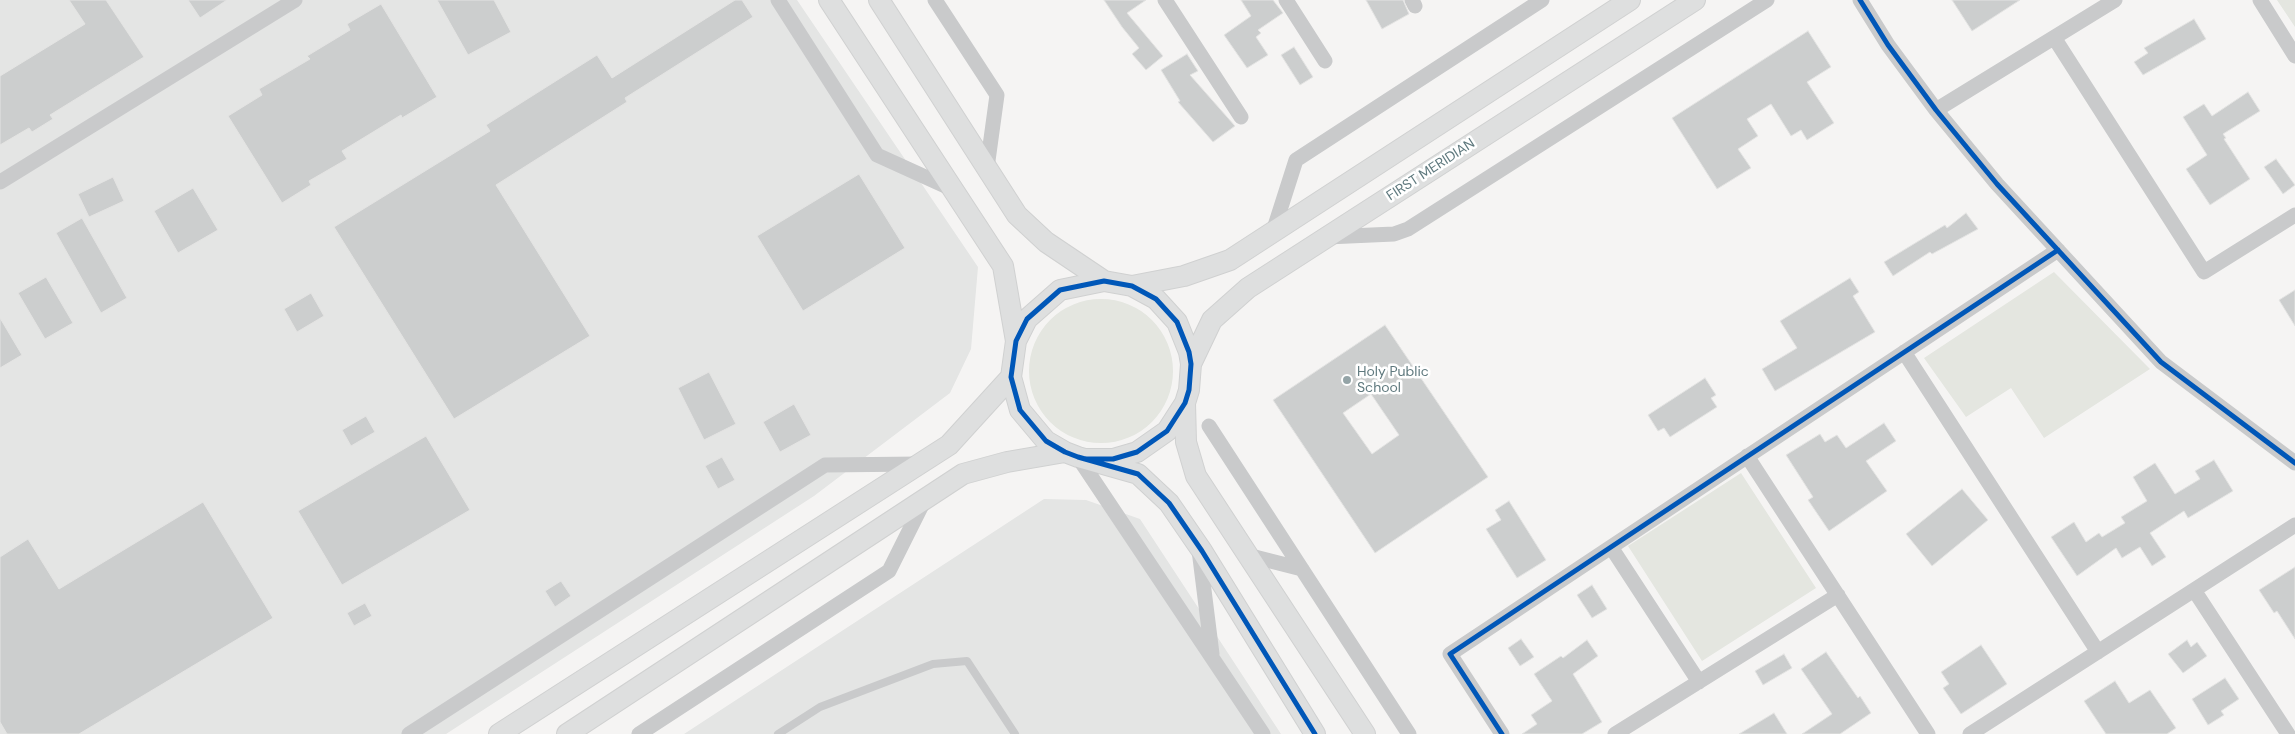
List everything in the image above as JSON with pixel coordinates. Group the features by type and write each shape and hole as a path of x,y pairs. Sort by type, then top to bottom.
{"street":[{"path":"0,182 295,0"},
{"path":"778,0 877,155 954,190"},
{"path":"830,0 1003,266 1016,341 1011,377 1020,410 1046,441 1076,456 1138,474 1169,503 1198,545 1315,734"},
{"path":"879,0 1016,215 1046,242 1104,281"},
{"path":"935,0 997,95 987,168"},
{"path":"1165,0 1241,117"},
{"path":"1286,0 1325,61"},
{"path":"1273,232 1296,160 1542,0"},
{"path":"1132,286 1184,276 1230,260 1630,0"},
{"name":"FIRST MERIDIAN","path":"1191,364 1212,320 1248,288 1695,0"},
{"path":"1327,238 1394,234 1408,229 1767,0"},
{"path":"1860,0 1888,45 1936,110 1997,184 2161,362 2295,463"},
{"path":"1936,110 2055,39 2115,0"},
{"path":"2260,0 2295,56"},
{"path":"2055,39 2204,272 2295,215"},
{"path":"1502,734 1450,654 2058,250"},
{"path":"567,734 963,474 1007,462 1076,456 1113,459 1137,452 1167,431 1184,403 1189,390 1191,364 1189,352 1177,322 1156,299 1132,286 1104,281 1060,290 1027,319 1016,341"},
{"path":"1904,352 2098,652"},
{"path":"499,734 949,445 1011,377"},
{"path":"1184,403 1186,442 1196,476 1365,734"},
{"path":"1209,426 1409,734"},
{"path":"1076,456 1263,734"},
{"path":"1747,456 1928,734"},
{"path":"410,734 825,465 919,464"},
{"path":"639,734 889,571 925,499"},
{"path":"1970,734 1988,729 2098,652 2295,525"},
{"path":"1198,545 1212,658"},
{"path":"1610,547 1699,682"},
{"path":"1247,554 1302,569"},
{"path":"2194,590 2282,732"},
{"path":"1615,734 1838,595"}],"lane":[{"path":"778,734 820,707 845,697 933,664 967,661 1015,734"},
{"path":"1348,708 1372,734"}],"shaded area":[{"path":"0,0 797,0 978,267 971,349 950,393 814,496 446,734 0,734"},
{"path":"2277,0 2295,0 2295,27"},
{"path":"2054,272 2150,369 2044,438 2011,388 1966,417 1924,358"},
{"path":"1101,299 1128,305 1141,311 1152,320 1161,331 1167,344 1173,371 1167,398 1161,411 1152,422 1141,431 1128,437 1101,443 1074,437 1061,431 1050,422 1041,411 1035,398 1029,371 1035,344 1041,331 1050,320 1061,311 1074,305"},
{"path":"1741,473 1816,588 1702,661 1628,546"},
{"path":"1044,499 1086,500 1140,519 1281,734 684,734"}],"building":[{"path":"69,0 106,0 144,57 50,115 53,119 32,132 29,128 0,145 0,76 85,24"},
{"path":"188,0 227,0 200,18"},
{"path":"437,0 494,0 511,32 468,55"},
{"path":"735,0 742,0 753,17 625,98 627,102 496,185 590,336 454,419 334,227 490,131 486,125 597,55 612,78"},
{"path":"1104,0 1146,0 1127,13 1163,56 1146,70 1132,54 1139,48"},
{"path":"1241,0 1273,0 1283,13 1258,30 1261,33 1256,37 1268,55 1247,68 1224,35 1251,16"},
{"path":"1366,0 1403,0 1409,14 1382,29"},
{"path":"1952,0 2020,0 1972,31"},
{"path":"381,4 437,97 402,118 401,115 342,151 347,159 309,181 311,185 282,203 228,116 262,95 259,89 310,59 307,56 350,30 347,24"},
{"path":"2194,19 2206,39 2143,75 2134,62 2148,53 2144,48"},
{"path":"1808,31 1831,67 1807,82 1834,123 1807,140 1801,130 1791,136 1771,104 1747,119 1758,136 1738,149 1751,168 1717,189 1672,118"},
{"path":"1294,47 1313,77 1300,85 1281,55"},
{"path":"1187,54 1198,71 1190,75 1235,126 1213,142 1178,102 1180,101 1161,70"},
{"path":"2248,92 2260,111 2223,134 2226,138 2224,139 2250,179 2210,205 2186,169 2207,155 2183,117 2204,104 2212,116"},
{"path":"2276,159 2295,185 2283,194 2264,167"},
{"path":"859,174 905,248 803,311 757,236"},
{"path":"113,177 124,201 89,217 78,194"},
{"path":"193,188 218,230 178,253 154,211"},
{"path":"1966,213 1978,229 1932,254 1930,252 1893,276 1884,262 1945,225 1947,228"},
{"path":"82,218 127,298 101,313 56,233"},
{"path":"46,277 73,323 45,339 18,293"},
{"path":"1850,278 1859,292 1853,296 1875,332 1775,391 1762,369 1797,348 1780,321"},
{"path":"2295,290 2295,326 2279,300"},
{"path":"311,293 324,316 297,332 284,309"},
{"path":"0,318 22,355 0,368"},
{"path":"1385,325 1488,477 1375,553 1273,400","holes":["1371,394 1399,435 1372,454 1343,413"]},
{"path":"709,372 736,424 704,440 678,388"},
{"path":"1705,378 1716,395 1711,398 1717,407 1670,437 1664,428 1658,431 1648,415"},
{"path":"794,404 811,435 780,452 763,422"},
{"path":"366,416 375,432 351,446 342,430"},
{"path":"1884,423 1896,441 1866,461 1887,491 1829,531 1808,500 1813,497 1786,455 1820,434 1825,442 1837,435 1846,448"},
{"path":"426,436 470,510 342,585 298,511"},
{"path":"722,457 735,480 718,489 705,466"},
{"path":"2214,460 2233,491 2188,518 2184,511 2150,533 2166,557 2152,566 2140,547 2122,558 2116,548 2077,576 2051,537 2074,522 2086,542 2099,533 2102,537 2125,523 2121,517 2147,501 2133,477 2155,463 2175,494 2200,479 2195,471"},
{"path":"1962,489 1988,520 1932,566 1906,534"},
{"path":"1509,501 1546,560 1517,578 1486,529 1501,520 1495,510"},
{"path":"203,502 273,618 79,734 7,734 0,722 0,557 28,539 59,589"},
{"path":"2295,567 2295,639 2277,611 2274,613 2259,590"},
{"path":"561,581 571,596 555,607 545,591"},
{"path":"1592,585 1607,609 1592,618 1577,595"},
{"path":"365,603 372,616 354,626 347,613"},
{"path":"1521,639 1534,657 1520,666 1508,648"},
{"path":"1587,640 1598,656 1573,674 1602,722 1582,734 1522,734 1537,724 1531,715 1552,701 1534,674 1561,656 1563,658"},
{"path":"2187,640 2191,647 2197,642 2207,656 2183,673 2168,654"},
{"path":"1981,645 2007,684 1961,714 1943,688 1949,684 1941,672"},
{"path":"1826,652 1858,698 1860,696 1871,713 1840,734 1802,734 1832,714 1801,669"},
{"path":"1784,654 1792,668 1763,685 1755,671"},
{"path":"2225,678 2239,699 2221,711 2224,715 2208,725 2192,699"},
{"path":"2115,681 2129,703 2150,690 2176,728 2167,734 2106,734 2084,701"},
{"path":"1774,713 1787,734 1739,734"}],"cycle path":[{"path":"1860,0 1888,45 1936,110 1997,184 2161,362 2295,463"},
{"path":"1502,734 1450,654 2058,250"},
{"path":"1086,459 1113,459 1137,452 1167,431 1185,403 1189,390 1191,364 1189,352 1177,322 1156,299 1132,286 1104,281 1060,290 1027,319 1016,341 1011,377 1020,410 1046,441 1078,457 1138,474 1169,503 1202,551 1315,734"}],"place":[{"name":"Holy Public School","path":"1347,380"}]}
